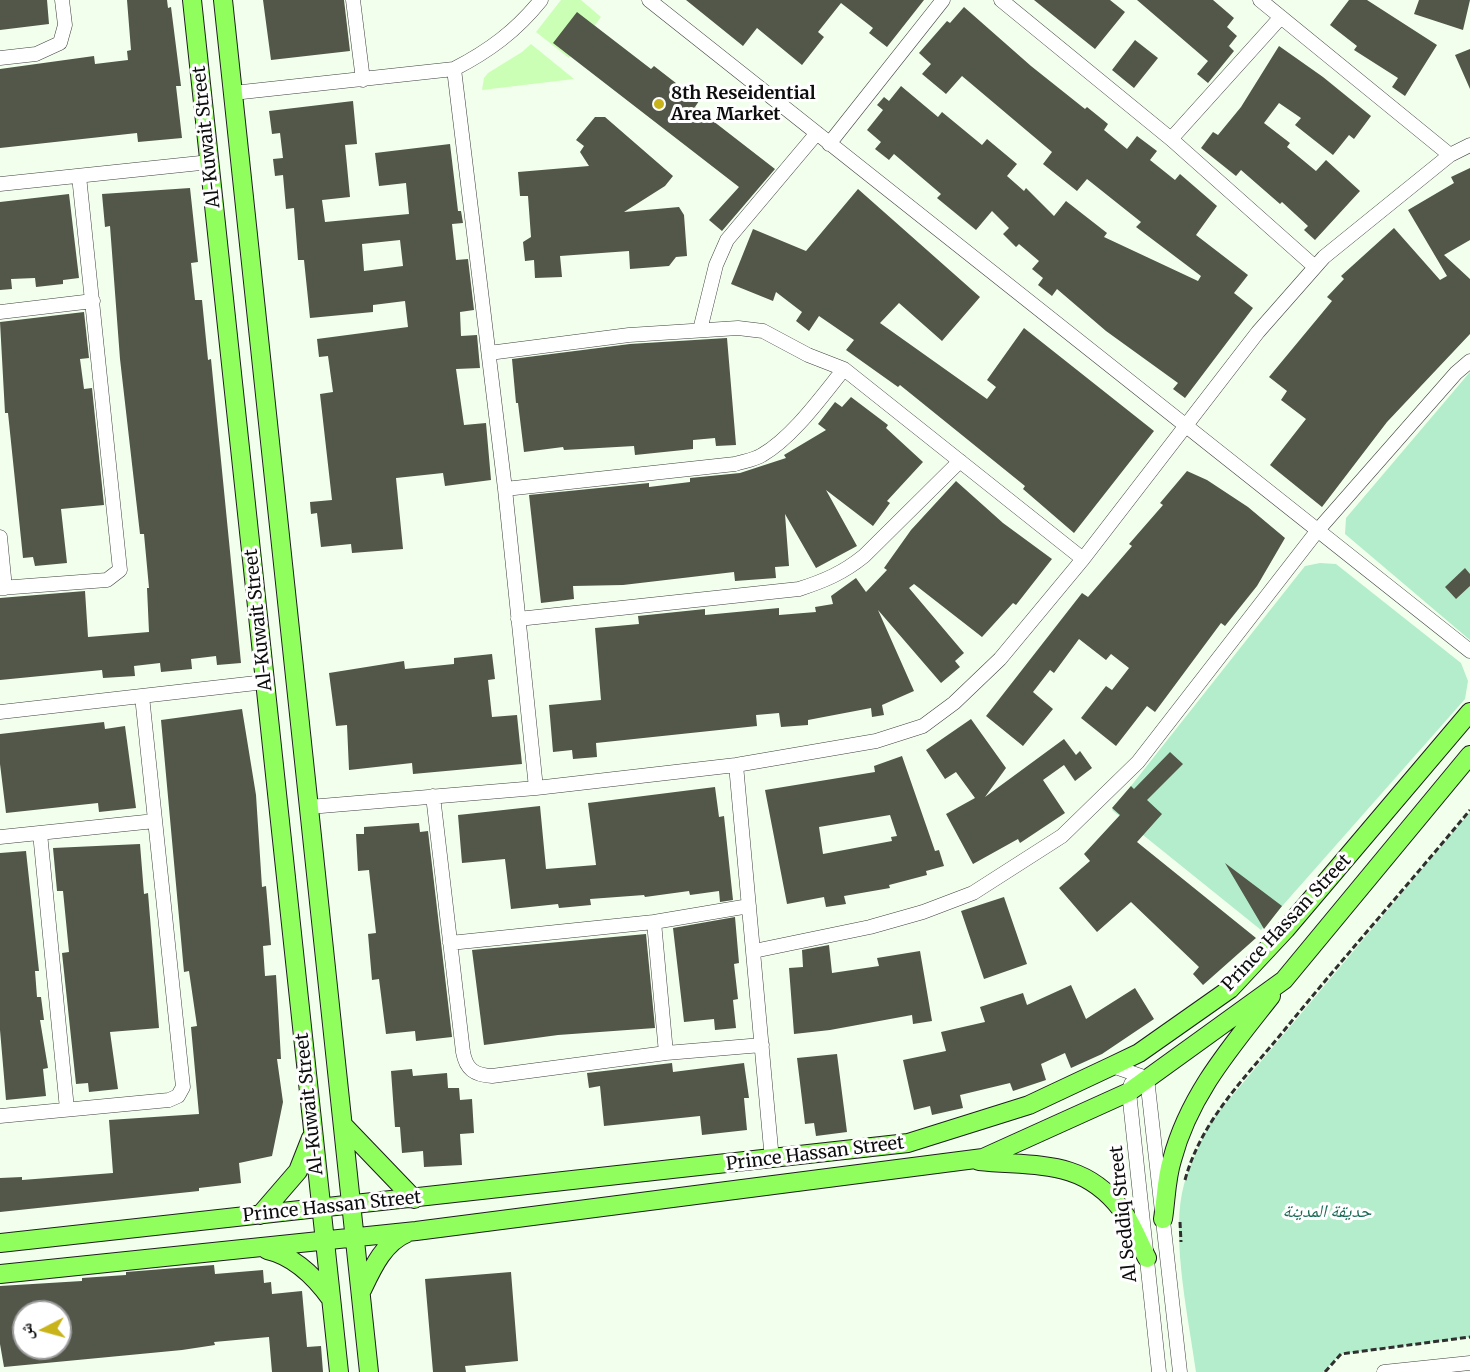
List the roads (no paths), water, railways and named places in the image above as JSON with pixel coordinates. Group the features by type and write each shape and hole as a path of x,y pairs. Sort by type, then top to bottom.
{"main road":[{"name":"Al-Kuwait Street","path":"192,0 339,1372"},
{"name":"Al-Kuwait Street","path":"223,0 369,1372"},
{"path":"241,460 271,453"},
{"name":"Prince Hassan Street","path":"0,1243 772,1160 908,1143 1029,1105 1139,1053 1230,989 1286,929 1470,712"},
{"name":"Prince Hassan Street","path":"0,1274 416,1232 968,1160 1009,1148 1129,1092 1140,1075 1284,980 1470,755"},
{"path":"1171,1220 1171,1162 1178,1138 1200,1091 1212,1071 1284,980"},
{"path":"343,1125 414,1198"},
{"path":"260,1215 298,1171 313,1131"},
{"path":"968,1160 1062,1167 1083,1177 1109,1195 1123,1211 1147,1258"},
{"path":"361,1291 373,1265 384,1252 404,1234 416,1232"},
{"path":"259,1248 281,1253 289,1258 312,1277 331,1299"}],"street":[{"path":"0,57 36,54 60,44 65,25 62,0"},
{"path":"353,0 363,80"},
{"path":"233,93 454,69 480,56 501,41 519,26 541,0"},
{"path":"648,0 1470,651"},
{"path":"830,144 943,0"},
{"path":"1001,0 1171,140 1315,267"},
{"path":"1260,0 1450,155"},
{"path":"1171,140 1281,17"},
{"path":"454,69 506,489 536,788"},
{"path":"700,330 716,265 728,240 817,133"},
{"path":"309,807 536,788 736,765 876,741 923,726 954,703 1000,659 1083,559 1258,332 1315,267 1450,155 1470,145"},
{"path":"0,184 210,162"},
{"path":"0,537 3,588 107,580 120,570 80,176"},
{"path":"0,312 93,301"},
{"path":"489,353 629,335 738,328 763,331 808,355 844,369 1083,559"},
{"path":"754,951 870,927 923,912 983,887 1062,836 1138,762 1318,530 1456,373 1470,361"},
{"path":"506,489 735,464 760,457 807,414 844,369"},
{"path":"518,619 799,589 831,579 848,570 864,556 960,461"},
{"path":"0,712 265,682"},
{"path":"0,1116 169,1100 178,1096 183,1088 142,696"},
{"path":"736,765 772,1160"},
{"path":"434,796 465,1063 471,1071 480,1076 666,1053 762,1045"},
{"path":"0,837 155,821"},
{"path":"40,833 67,1109"},
{"path":"450,943 654,922 749,906"},
{"path":"654,922 666,1053"},
{"path":"1139,1053 1140,1075 1171,1220 1180,1372"},
{"path":"1112,1066 1140,1075"},
{"name":"Al Seddiq Street","path":"1129,1092 1159,1372"},
{"path":"1384,1372 1438,1369 1470,1363"}],"place":[{"name":"8th Reseidential Area Market","path":"659,104"}],"park label":[{"name":"حديقة المدينة","path":"1327,1212"}]}
